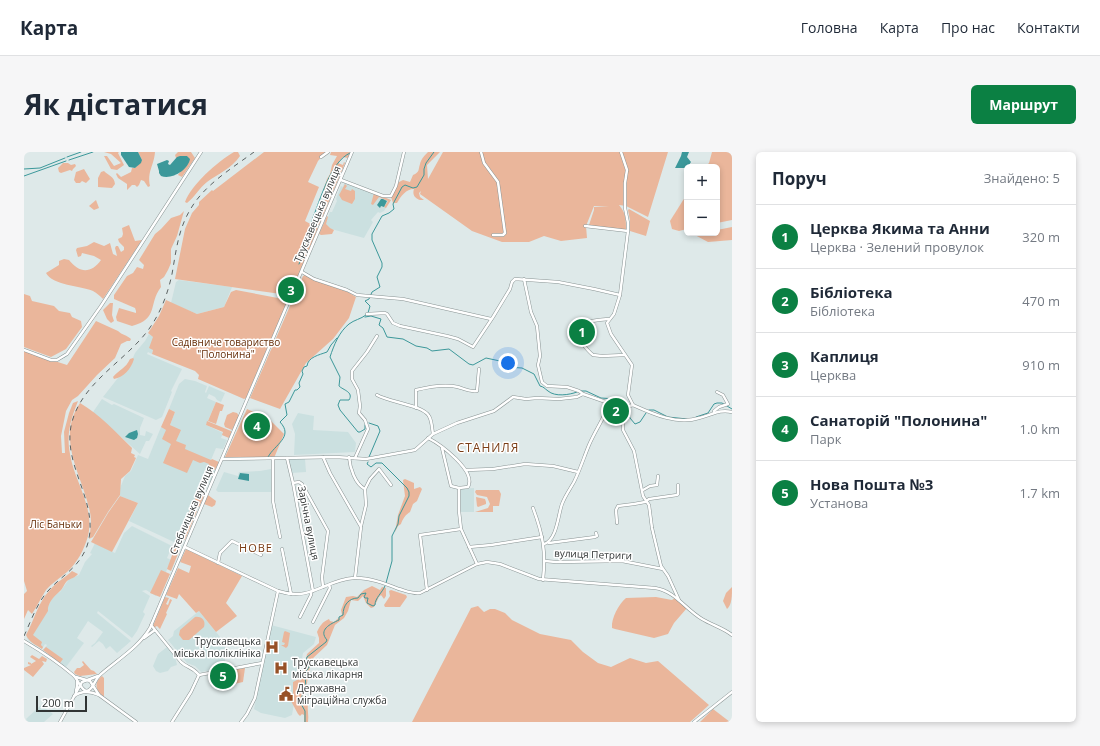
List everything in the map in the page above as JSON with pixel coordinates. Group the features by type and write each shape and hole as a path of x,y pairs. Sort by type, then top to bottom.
{"street":[{"path":"24,350 51,360 56,360 66,354 101,306 201,152"},
{"path":"321,157 328,152"},
{"name":"Трускавецька вулиця","path":"246,402 352,152"},
{"path":"341,180 383,196 391,196 396,186 404,152"},
{"path":"481,152 484,163 499,184 505,233 503,235 493,234"},
{"path":"621,152 627,170 625,183 625,208 628,231 620,295 614,314 609,319 608,325 614,339 632,365 628,396 633,405"},
{"path":"585,226 628,231"},
{"path":"302,272 314,279 347,290 355,295 403,299 491,319"},
{"path":"367,314 385,313 393,323 400,326 447,336 462,341 473,347 510,289 512,282 517,279 558,282 620,295"},
{"path":"524,279 531,312 537,326 540,356 538,365 542,382 547,386 567,387 623,408 633,405 669,419 694,420 721,410 732,412"},
{"path":"609,319 592,321 580,325 577,336 593,355 625,355"},
{"path":"355,458 368,429 365,420 359,413 360,406 358,390 352,379 352,371 377,336"},
{"path":"416,408 416,390 432,387 454,387 469,391 477,391 479,369"},
{"path":"714,412 719,407 726,406 728,404 721,393 717,392"},
{"path":"222,459 323,457 370,459 415,450 433,434 457,423 494,411 513,397 526,400 538,398 559,399 577,397 583,394"},
{"path":"377,395 385,399 416,408 429,415 433,434"},
{"name":"Стебницька вулиця","path":"142,640 151,625 246,402"},
{"path":"548,543 552,539 558,523 563,501 610,403"},
{"path":"623,408 623,430 633,448 644,496 649,505 655,543 663,569 680,601"},
{"path":"428,438 442,448 466,470 470,480 469,485 466,488 453,488 450,485 442,448"},
{"path":"323,457 330,473 361,527"},
{"path":"273,458 273,501 280,537"},
{"name":"Зарічна вулиця","path":"287,458 293,483 312,591"},
{"path":"349,458 357,481 366,489"},
{"path":"466,470 494,469 525,464 554,466 578,472"},
{"path":"355,578 361,527 366,506 366,489 370,479 379,469 391,485"},
{"path":"643,490 650,486 657,485 658,476"},
{"path":"293,483 299,482 302,484 328,531 322,577 323,587"},
{"path":"617,522 616,510 618,506 634,504 647,501 649,499 678,495 678,484"},
{"path":"459,488 461,529 476,564"},
{"path":"533,508 544,544 545,561 543,580"},
{"path":"427,590 420,535 461,529"},
{"path":"544,544 595,537 597,536 596,533"},
{"path":"469,547 542,537"},
{"path":"218,563 221,551 232,542 261,555"},
{"path":"185,546 278,591 300,595 355,578 413,593 420,593 476,564 487,562 500,564 543,580 620,584 655,588 668,592 699,617 720,627 732,635"},
{"path":"282,549 291,594"},
{"name":"вулиця Петриги","path":"545,561 622,561 663,569"},
{"path":"313,622 330,588 329,585"},
{"path":"241,722 250,708 254,698 278,591"},
{"path":"300,617 312,591"},
{"path":"151,625 181,662 192,668 199,675"},
{"name":"Стебницька вулиця","path":"98,676 155,630"},
{"path":"24,641 50,657 76,677 83,690 99,695 136,722"},
{"path":"199,675 262,663"},
{"path":"172,722 191,692 199,675"},
{"path":"76,677 98,676"},
{"path":"60,722 82,682 98,676"},
{"path":"74,696 78,693 91,690 92,685 98,676"},
{"path":"76,677 90,681 99,695"},
{"path":"74,696 78,686 76,677"},
{"path":"694,722 732,692"}],"shaded area":[{"path":"344,183 391,200 384,211 380,213 378,212 371,220 373,222 364,238 324,227 330,212 332,212 337,201 336,199 341,186 343,187"},
{"path":"179,280 232,287 224,307 197,314 171,303 176,282"},
{"path":"149,334 153,337 153,349 152,354 148,352 147,354 182,369 171,391 172,392 162,417 156,420 103,397 132,360 135,353"},
{"path":"185,379 207,386 206,393 209,386 225,393 221,402 209,394 207,398 216,402 206,425 223,433 221,438 227,440 223,449 216,448 208,467 215,470 210,483 203,480 176,543 129,521 138,503 120,496 120,488 125,476 131,471 138,455 148,459 161,427 166,430 172,426 170,425 175,412 169,409 179,384"},
{"path":"102,399 112,405 114,404 144,418 140,428 140,435 145,436 146,431 153,434 149,441 146,441 140,454 93,412"},
{"path":"298,413 314,416 313,430 348,432 356,443 355,452 294,455 295,434 292,424"},
{"path":"288,459 305,459 306,472 291,473"},
{"path":"271,469 272,492 218,492 216,490 224,472 238,476 239,472"},
{"path":"474,488 474,512 460,512 460,489"},
{"path":"132,526 172,546 167,558 171,560 156,596 146,590 142,591 150,596 143,612 145,614 132,638 98,611 97,613 131,641 117,653 110,646 106,649 99,641 92,647 91,646 103,632 88,621 77,638 84,643 66,667 43,650 47,645 45,644 42,649 29,641 27,638 56,593 60,592 69,579 79,575 85,562 92,554 90,553 95,543 115,553 124,533"},
{"path":"199,611 225,643 225,668 201,672 195,666 187,663 168,640 173,636 174,631"},
{"name":"Трускавецька міська лікарня","path":"271,625 316,637 314,644 303,653 292,715 285,718 261,713 254,709"},
{"path":"167,647 175,656 177,665 171,667 168,671 160,673 156,671 153,666 158,654"},
{"path":"41,705 53,714 44,722 28,722 26,719"}],"green space":[{"path":"104,152 119,152 118,153 124,165 117,170 111,169 104,156 107,156 114,166 121,163 111,154"},
{"path":"138,152 155,152 149,176 150,186 148,187 144,181 141,180 137,187 132,185 127,190 127,184 118,178 116,174 117,173 121,177 131,172 132,168 135,168 142,160"},
{"path":"178,152 191,152 195,158 182,177 178,175 189,159 187,156 176,158 175,155"},
{"path":"234,152 238,152 240,156 237,160 204,184 187,203 185,202 188,195 199,181 220,162"},
{"path":"264,152 326,152 318,161 308,182 319,187 305,221 318,228 289,298 281,294 175,279 185,229 192,213 199,205 199,202 212,190 213,191"},
{"path":"331,152 350,152 348,158 343,157 338,163 343,165 344,162 345,163 319,225 316,225 327,196 324,188 332,165 337,156 330,155"},
{"path":"428,152 440,152 427,165 428,179 443,152 668,152 648,217 626,206 619,205 625,216 626,230 594,227 589,225 594,207 609,206 594,206 586,226 587,238 561,241 544,236 529,242 502,242 472,231 420,194 421,191 419,193 420,197 424,200 420,200 415,197 413,193 414,189 411,189 402,195 397,203 393,203 391,197 399,182 403,180 410,182 413,175 417,173 422,159"},
{"path":"712,152 732,152 732,220 720,222 720,164 708,164"},
{"path":"63,163 68,163 71,165 75,164 76,166 72,171 70,170 61,173 59,172 58,168"},
{"path":"84,169 90,179 86,183 82,181 80,183 76,183 74,180 76,172"},
{"path":"104,171 114,179 115,184 112,188 98,187 98,178 101,172"},
{"path":"345,184 347,186 345,189 351,191 352,189 355,191 355,199 352,204 342,200 339,195"},
{"path":"374,193 391,200 386,208 384,207 388,201 379,197 373,205 371,204"},
{"path":"684,199 684,230 679,231 672,229 670,221"},
{"path":"96,200 99,208 94,210 89,206"},
{"path":"629,209 650,221 646,236 630,231"},
{"path":"184,211 177,236 171,249 171,263 164,277 160,280 161,287 157,293 150,315 140,323 132,326 117,321 116,317 119,308 136,313 136,311 135,308 114,299 114,295 127,276 133,273 137,267 143,269 144,265 139,260 155,234 171,218 180,215"},
{"path":"327,216 326,224 334,230 332,234 321,235 319,234"},
{"path":"129,225 135,241 142,240 103,299 88,289 60,283 49,277 46,273 59,265 59,261 64,259 69,260 81,269 89,270 93,268 101,260 94,256 82,253 81,256 78,257 76,250 77,248 87,246 94,242 104,246 110,243 113,254 117,256 116,246 118,246 121,252 124,250 124,247 118,239 122,237 122,228"},
{"path":"732,227 732,240 708,242 697,236 720,236 720,229"},
{"name":"Садівниче товариство \"Полонина\"","path":"305,275 319,282 348,292 356,297 349,318 333,339 306,363 280,409 250,398 303,276"},
{"name":"Садівниче товариство \"Полонина\"","path":"236,290 283,299 287,302 246,398 244,399 198,379 199,375 195,371 152,354 153,350 149,348 153,337 148,333 159,316 166,300 197,314 224,307 231,292"},
{"path":"24,294 30,296 32,301 54,306 59,311 70,313 72,317 81,321 82,327 66,349 51,357 24,347"},
{"path":"110,303 113,303 112,315 114,321 111,323 107,319 103,310"},
{"name":"Ліс Баньки","path":"96,321 131,339 130,341 121,344 115,358 78,396 72,400 66,411 61,436 62,453 65,453 64,432 69,413 73,403 78,401 70,426 69,446 72,464 89,515 88,536 74,565 46,590 32,614 28,610 24,619 24,594 27,591 24,581 24,351 67,365"},
{"path":"133,358 133,363 127,372 114,379 113,377 130,359"},
{"path":"216,402 224,405 222,411 220,411 216,424 208,421"},
{"path":"80,403 101,418 120,436 132,448 131,453 135,455 134,457 136,458 130,471 121,479 120,495 93,537 89,539 91,523 90,512 72,456 70,443 70,430 73,416"},
{"path":"169,409 175,412 170,425 181,430 176,441 186,445 185,449 219,462 215,470 208,467 209,464 204,462 200,463 193,460 187,473 163,463 171,444 162,439 166,430 161,427"},
{"path":"247,409 269,419 284,434 274,458 225,457"},
{"path":"233,412 237,413 239,416 232,430 225,427 224,424 227,415"},
{"path":"207,421 231,431 229,438 222,435 223,432 206,425"},
{"path":"405,479 414,483 414,489 420,487 422,489 417,501 413,504 410,512 404,517 395,532 398,515 405,496 403,480"},
{"path":"476,490 499,490 501,494 499,506 493,506 493,512 475,512 488,508 490,504 487,497 477,495 475,492"},
{"path":"198,491 205,494 199,507 193,505"},
{"path":"208,495 216,501 215,505 212,507 204,504"},
{"path":"120,496 138,503 112,552 91,542"},
{"path":"476,497 485,499 486,504 478,507"},
{"path":"191,508 197,511 185,540 179,537"},
{"path":"175,547 180,549 171,571 167,569"},
{"path":"186,549 242,576 226,603 237,616 216,632 199,611 196,613 179,594 177,599 166,595 178,568 189,573 191,566 180,562"},
{"path":"161,570 170,574 160,597 150,593"},
{"path":"72,571 78,574 67,581 62,589 51,600 48,611 33,635 42,642 42,649 31,641 26,635 39,606 46,595 55,585"},
{"path":"372,586 380,590 382,587 386,588 386,596 384,599 381,595 374,607 371,608 366,603 363,596 358,601 351,600 348,611 344,618 335,625 327,645 311,660 306,689 302,699 303,704 308,703 308,722 304,722 304,715 302,714 300,716 298,714 291,701 293,697 293,682 299,679 300,681 303,676 307,654 319,643 317,632 320,626 329,619 330,621 334,622 342,615 341,610 346,597 357,597 364,590"},
{"path":"732,587 731,602 727,609 723,601 726,593"},
{"path":"391,590 406,595 407,597 400,607 385,607 384,605 390,596 389,591"},
{"path":"165,597 169,598 166,604 168,605 170,599 172,600 160,629 157,626 155,627 159,633 153,626"},
{"path":"656,597 672,600 675,598 687,608 674,623 668,634 654,638 612,628 616,612 626,598"},
{"path":"478,606 484,612 490,609 495,609 505,613 512,620 540,634 571,640 583,652 598,663 611,667 630,658 646,663 658,661 709,705 690,722 412,722 471,608"},
{"path":"195,617 200,617 203,619 204,627 189,640 183,640 179,635 180,630"},
{"path":"285,631 290,633 288,646 286,648 281,645 284,645 285,643 282,642"},
{"path":"46,647 63,659 60,663 43,650"},
{"path":"32,655 39,659 42,656 47,659 46,662 42,661 44,664 33,677 24,670 24,668 31,665 28,664 28,662 31,664 36,661 30,657"},
{"path":"83,661 97,674 80,676 75,674 74,672 77,668 84,665 82,662"},
{"path":"245,668 243,682 234,684 231,670"},
{"path":"102,676 104,678 104,697 97,690 97,681"},
{"path":"713,709 730,722 700,722"}],"water":[{"path":"121,152 138,152 142,160 141,163 135,168 129,167 121,155"},
{"path":"682,152 689,152 687,157 691,162 690,164 684,164 684,168 675,168"},
{"path":"187,156 190,159 186,167 179,173 170,177 161,176 157,164 167,160 169,161 168,164 170,165 177,157"},
{"path":"381,199 387,201 384,207 381,206 380,208 377,205"},
{"path":"137,430 137,438 134,440 125,437 129,433"},
{"path":"240,473 249,474 249,481 238,479"}],"waterway":[{"path":"67,157 81,152"},
{"path":"69,160 93,152"},
{"path":"368,313 370,306 365,301 369,299 372,292 380,287 377,277 382,267 382,263 372,240 372,234 382,216 394,209 393,204 402,187 405,185 413,188 417,187 424,175 426,163 434,152"},
{"path":"311,225 322,193 331,173 343,158 350,153"},
{"path":"24,169 40,168 65,158"},
{"path":"24,176 66,161"},
{"path":"307,238 310,227"},
{"path":"299,264 304,253 306,239"},
{"path":"365,425 365,429 358,432 340,410 338,405 340,400 349,400 350,395 339,386 340,377 330,357 337,339 345,327 366,315"},
{"path":"365,317 371,316 381,319 379,325 383,328 387,337 403,339 416,346 427,348 432,351 449,349 469,364 473,365 486,358 500,361 507,367 522,368 534,374 540,386 551,393 562,395 577,392"},
{"path":"268,457 284,436 284,427 280,422 287,415 285,404 289,402 295,390 300,387 299,383 304,367 307,366 309,360 312,358 327,352 337,338"},
{"path":"60,359 66,356"},
{"path":"581,391 586,391 601,398 616,399 627,406"},
{"path":"696,417 708,413 714,404 717,403 722,403 732,409"},
{"path":"627,410 630,418 635,424 640,422 646,413"},
{"path":"649,410 654,410 668,417 687,419"},
{"path":"369,423 378,426 380,431 369,457"},
{"path":"368,462 367,464 371,467 376,463 382,463 407,488 409,492 409,496 399,516 398,524 392,536 392,561 386,583"},
{"path":"305,722 305,711 300,702 306,690 305,673 309,667 306,662 307,657 326,642 327,640 324,630 329,625 339,620 339,617 343,615 345,605 349,601 358,598 361,594 366,593 364,597 368,598 367,603 373,606 375,605 376,600 385,586"}],"railway":[{"path":"24,636 34,612 44,596 53,585 75,566 84,554 87,546 90,531 89,515 72,457 70,441 71,426 76,411 93,385 139,341 157,316 164,302 183,225 196,201 210,185 254,152"}],"place":[{"name":"Каплиця","path":"291,290"},
{"name":"Церква Якима та Анни","path":"582,332"},
{"name":"Бібліотека","path":"616,411"},
{"name":"Санаторій \"Полонина\"","path":"257,426"},
{"name":"Трускавецька міська поліклініка","path":"272,647"},
{"name":"Трускавецька міська лікарня","path":"281,668"},
{"name":"Нова Пошта №3","path":"223,676"},
{"name":"Державна міграційна служба","path":"286,694"}],"district":[{"name":"СТАНИЛЯ","path":"488,447"},
{"name":"НОВЕ","path":"256,547"}]}
